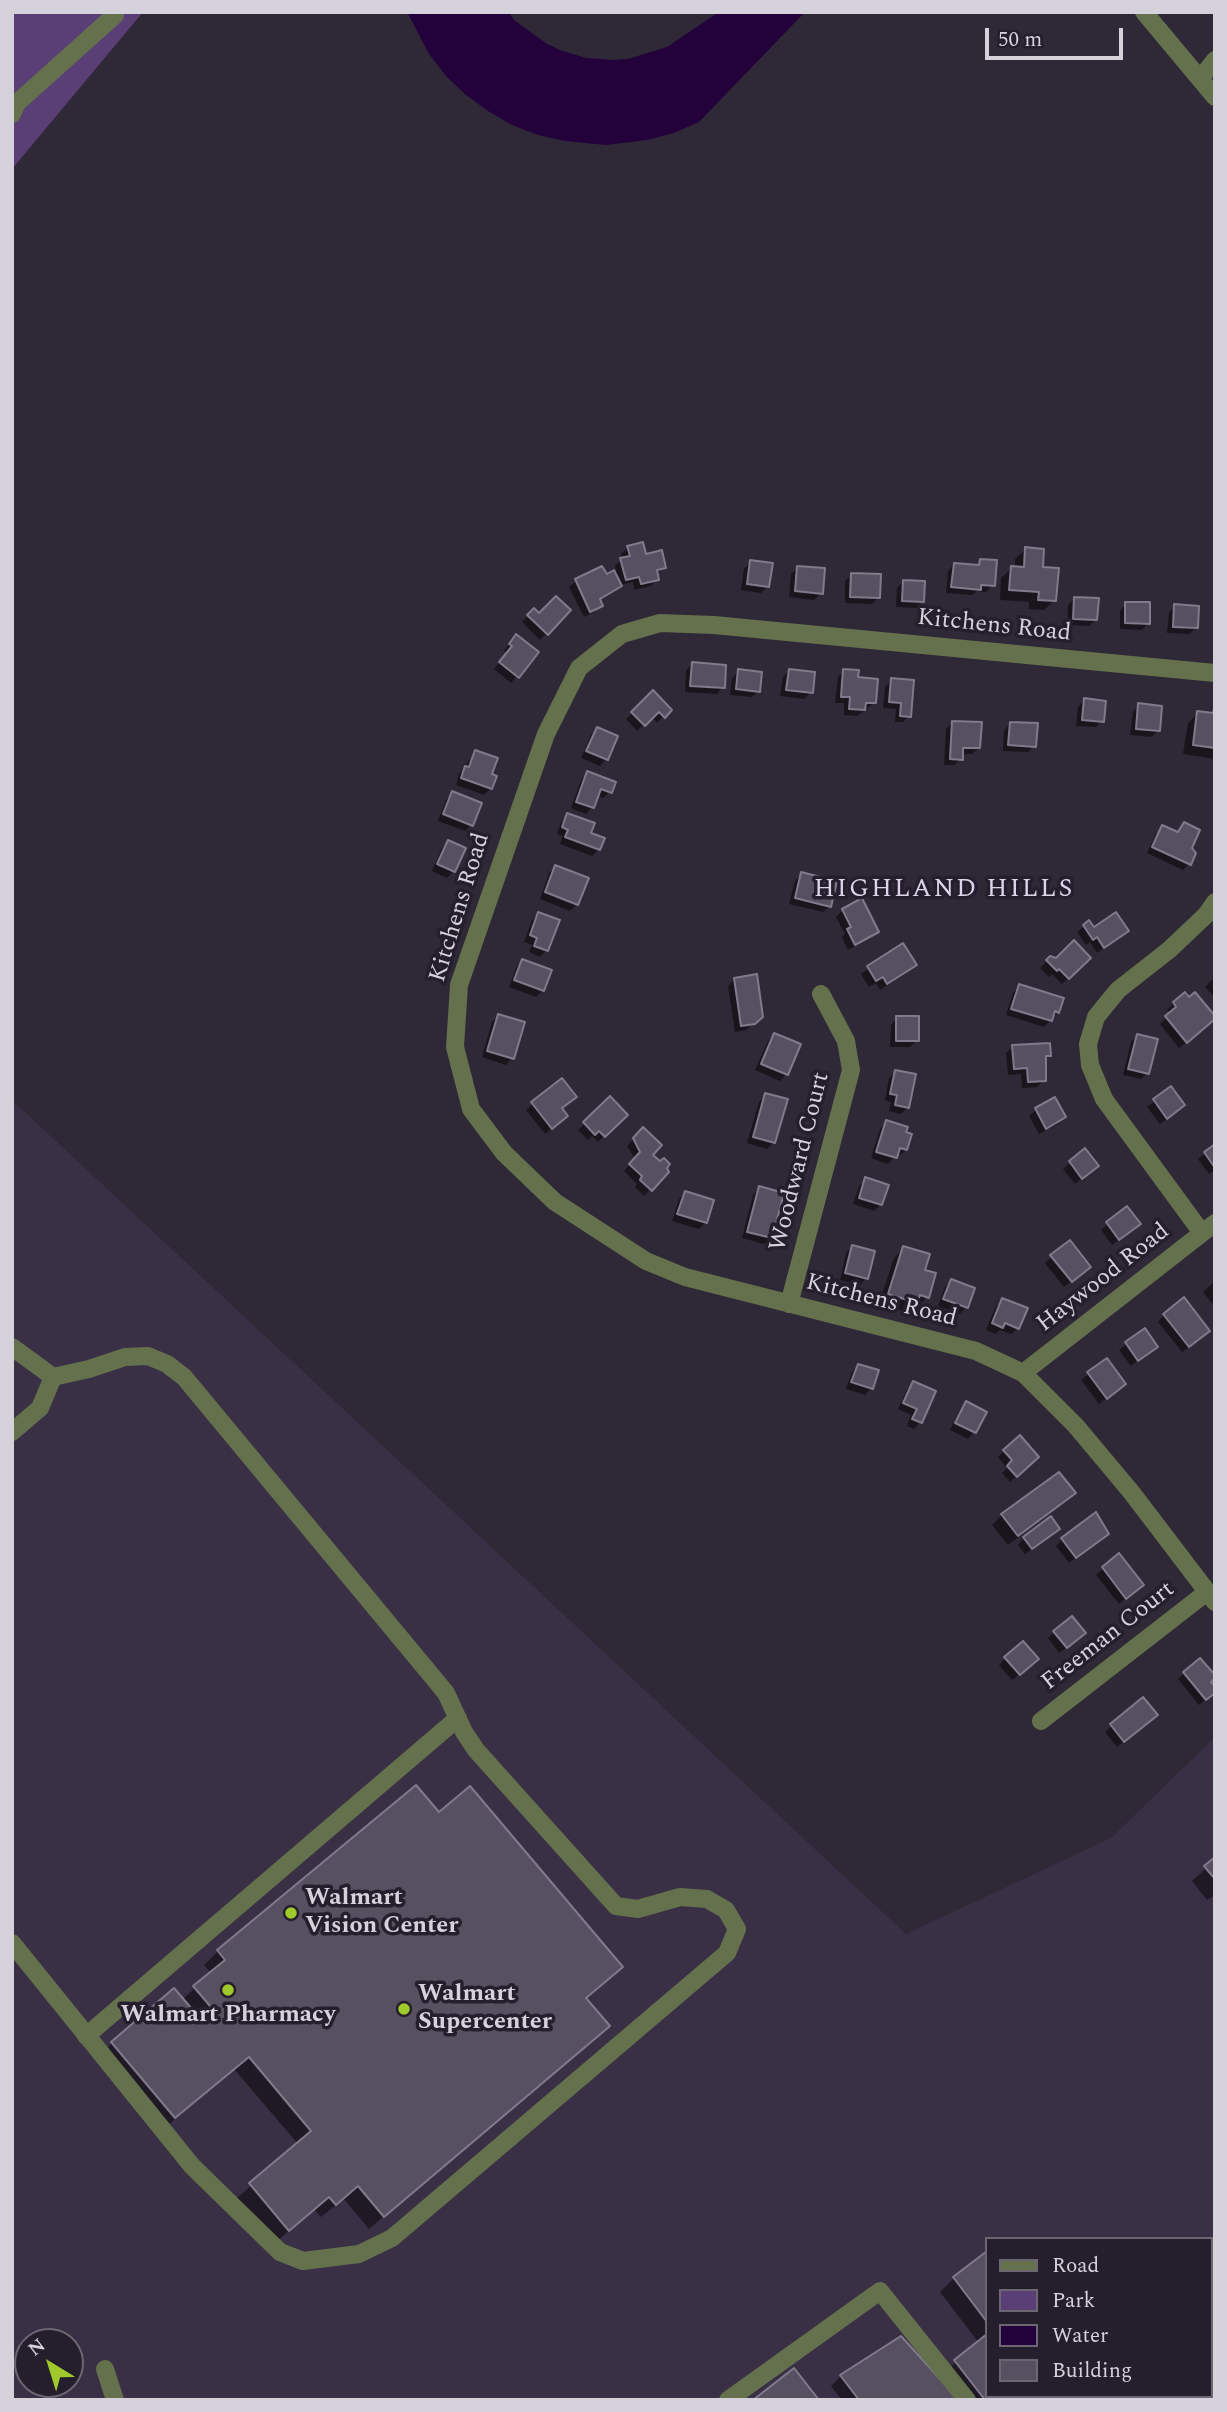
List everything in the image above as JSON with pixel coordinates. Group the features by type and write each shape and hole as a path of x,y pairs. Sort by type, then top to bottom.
{"street":[{"path":"12,114 16,103 115,15 115,12"},
{"path":"1144,12 1215,97"},
{"path":"1200,79 1215,60"},
{"name":"Kitchens Road","path":"1211,1597 1132,1493 1076,1426 1023,1373 976,1352 685,1276 646,1261 555,1202 504,1153 471,1108 455,1047 459,985 545,734 579,668 622,634 660,623 713,625 1215,673"},
{"path":"1209,1228 1104,1099 1090,1065 1088,1044 1096,1017 1118,990 1169,950 1206,915 1215,902"},
{"name":"Woodward Court","path":"789,1304 851,1070 846,1041 821,994"},
{"name":"Haywood Road","path":"1023,1373 1209,1228"},
{"path":"12,1347 53,1377 125,1357 148,1356 167,1364 184,1377 446,1693 464,1732 476,1750 616,1906 638,1909 680,1897 707,1899 726,1910 737,1928 727,1953 392,2238 359,2254 303,2261 280,2252 192,2166 12,1943"},
{"path":"12,1432 40,1408 53,1377"},
{"name":"Freeman Court","path":"1041,1721 1211,1597"},
{"path":"86,2036 458,1718"},
{"path":"728,2400 880,2291 967,2400"},
{"path":"105,2369 115,2400"}],"shaded area":[{"path":"12,1100 906,1934 1111,1838 1215,1737 1215,2400 12,2400"}],"green space":[{"path":"12,12 143,12 12,169"}],"water":[{"path":"407,12 509,12 514,20 560,50 586,58 614,60 628,59 667,47 719,12 805,12 699,122 674,133 647,140 606,145 538,135 512,125 488,111 446,76 429,54"}],"building":[{"path":"643,542 646,554 662,550 666,568 657,570 659,580 641,584 639,577 626,580 620,558 630,556 627,546"},
{"path":"1025,547 1044,549 1043,567 1059,568 1056,601 1038,600 1039,592 1009,590 1011,566 1024,567"},
{"path":"980,559 997,560 995,586 981,585 981,590 951,587 954,563 979,565"},
{"path":"750,560 773,563 769,587 747,584"},
{"path":"602,566 607,574 614,570 622,586 600,599 603,606 590,612 575,579"},
{"path":"797,566 825,568 823,594 795,591"},
{"path":"851,573 881,574 880,598 850,597"},
{"path":"903,580 925,581 924,602 902,601"},
{"path":"556,596 571,610 548,635 527,615 534,608 539,613"},
{"path":"1074,597 1099,598 1097,620 1073,619"},
{"path":"1125,602 1150,602 1150,624 1125,623"},
{"path":"1174,604 1199,606 1198,628 1173,627"},
{"path":"516,634 539,652 519,678 499,662 512,646 509,644"},
{"path":"692,662 726,665 725,688 690,686"},
{"path":"738,669 762,672 760,692 736,689"},
{"path":"789,669 815,672 813,693 786,690"},
{"path":"843,669 859,670 858,677 878,679 876,703 866,703 865,710 849,709 850,697 841,697"},
{"path":"891,678 914,680 911,717 900,716 901,703 889,702"},
{"path":"653,690 672,710 665,718 659,712 645,726 631,712"},
{"path":"1084,698 1106,701 1104,722 1082,720"},
{"path":"1138,703 1162,706 1160,731 1136,729"},
{"path":"1214,709 1215,748 1193,745 1197,711 1213,713"},
{"path":"952,721 982,722 980,748 963,748 963,760 950,759"},
{"path":"1010,722 1038,723 1036,747 1008,745"},
{"path":"597,727 618,736 608,760 586,751"},
{"path":"475,750 498,758 492,774 497,776 492,789 461,778 465,766 469,767"},
{"path":"587,771 616,782 612,793 601,789 594,808 576,802"},
{"path":"452,791 482,803 473,826 443,814"},
{"path":"567,813 595,823 591,833 605,838 600,850 565,837 568,830 562,827"},
{"path":"1184,822 1200,830 1192,848 1196,853 1191,865 1152,847 1162,825 1178,832"},
{"path":"448,840 466,848 455,872 437,864"},
{"path":"555,865 589,878 578,905 545,892"},
{"path":"801,872 837,881 831,907 795,898"},
{"path":"862,898 879,932 855,945 847,929 851,927 842,909"},
{"path":"538,912 560,920 548,951 534,946 537,938 530,935"},
{"path":"1116,912 1129,931 1104,948 1097,937 1093,940 1083,925 1089,920 1094,927"},
{"path":"1074,940 1091,958 1069,979 1046,960 1050,956 1056,958"},
{"path":"903,943 917,965 887,984 883,977 876,981 867,966"},
{"path":"522,959 552,970 544,991 514,980"},
{"path":"757,974 763,1017 755,1024 741,1026 734,978"},
{"path":"1019,984 1064,998 1059,1013 1055,1011 1052,1021 1011,1009"},
{"path":"1185,992 1189,997 1195,992 1215,1016 1215,1019 1187,1043 1165,1016 1176,1007 1173,1002"},
{"path":"498,1014 525,1022 514,1059 487,1051"},
{"path":"896,1016 919,1016 919,1041 896,1041"},
{"path":"774,1033 801,1044 788,1075 761,1064"},
{"path":"1137,1034 1158,1039 1149,1074 1128,1069"},
{"path":"1050,1043 1051,1056 1046,1056 1046,1081 1028,1082 1027,1068 1014,1069 1012,1045"},
{"path":"895,1070 916,1074 909,1108 895,1105 897,1095 890,1094"},
{"path":"562,1078 577,1097 562,1108 568,1116 552,1129 531,1102"},
{"path":"1171,1086 1185,1105 1167,1119 1153,1099"},
{"path":"765,1093 788,1099 775,1143 753,1137"},
{"path":"610,1096 628,1115 605,1137 599,1131 595,1135 583,1122"},
{"path":"1055,1097 1066,1117 1046,1129 1035,1108"},
{"path":"886,1120 908,1127 906,1132 912,1134 907,1150 900,1148 897,1158 876,1152"},
{"path":"643,1127 662,1145 653,1155 660,1161 664,1158 670,1164 667,1168 669,1172 652,1191 640,1180 642,1176 629,1164 640,1152 633,1138"},
{"path":"1215,1144 1215,1168 1204,1152"},
{"path":"1085,1148 1099,1166 1082,1179 1069,1161"},
{"path":"865,1177 889,1185 882,1205 859,1198"},
{"path":"759,1186 784,1193 772,1238 747,1232"},
{"path":"685,1191 714,1200 707,1223 677,1214"},
{"path":"1127,1206 1141,1224 1119,1240 1106,1222"},
{"path":"1070,1240 1091,1267 1072,1282 1050,1255"},
{"path":"852,1245 875,1251 868,1279 845,1273"},
{"path":"903,1246 930,1254 925,1270 936,1273 929,1298 920,1295 917,1303 888,1294"},
{"path":"951,1279 975,1288 968,1308 943,1299"},
{"path":"1184,1297 1210,1331 1189,1347 1163,1314"},
{"path":"1002,1298 1028,1308 1019,1329 1005,1323 1003,1328 992,1323"},
{"path":"1145,1328 1158,1347 1138,1361 1125,1342"},
{"path":"1107,1358 1126,1384 1107,1399 1087,1372"},
{"path":"858,1364 879,1370 873,1389 851,1382"},
{"path":"913,1381 936,1391 922,1423 912,1419 917,1409 903,1403"},
{"path":"966,1401 987,1412 976,1433 955,1423"},
{"path":"1020,1435 1039,1457 1017,1477 1007,1466 1012,1460 1003,1450"},
{"path":"1059,1472 1076,1493 1018,1536 1001,1514"},
{"path":"1096,1512 1109,1534 1076,1558 1061,1538"},
{"path":"1051,1516 1060,1529 1032,1549 1023,1537"},
{"path":"1119,1553 1144,1585 1126,1599 1102,1567"},
{"path":"1072,1616 1086,1633 1067,1648 1053,1631"},
{"path":"1023,1641 1039,1659 1020,1675 1004,1657"},
{"path":"1200,1658 1215,1675 1211,1682 1215,1686 1215,1693 1206,1700 1183,1672"},
{"path":"1143,1697 1158,1715 1124,1742 1110,1724"},
{"name":"Walmart Supercenter","path":"416,1785 439,1812 470,1786 623,1967 586,1998 610,2026 384,2217 358,2186 336,2205 329,2197 289,2231 249,2183 311,2131 249,2057 175,2118 111,2042 174,1988 204,2023 216,2013 193,1986 225,1960 217,1950"},
{"path":"1215,1857 1215,1879 1204,1866"},
{"path":"986,2252 986,2321 953,2277"},
{"path":"986,2335 986,2398 1026,2398 985,2400 954,2360"},
{"path":"901,2336 959,2400 859,2400 840,2375"},
{"path":"794,2368 819,2400 753,2400"}],"place":[{"name":"Walmart Vision Center","path":"291,1913"},
{"name":"Walmart Pharmacy","path":"228,1990"},
{"name":"Walmart Supercenter","path":"404,2009"}],"district":[{"name":"HIGHLAND HILLS","path":"944,891"}]}
